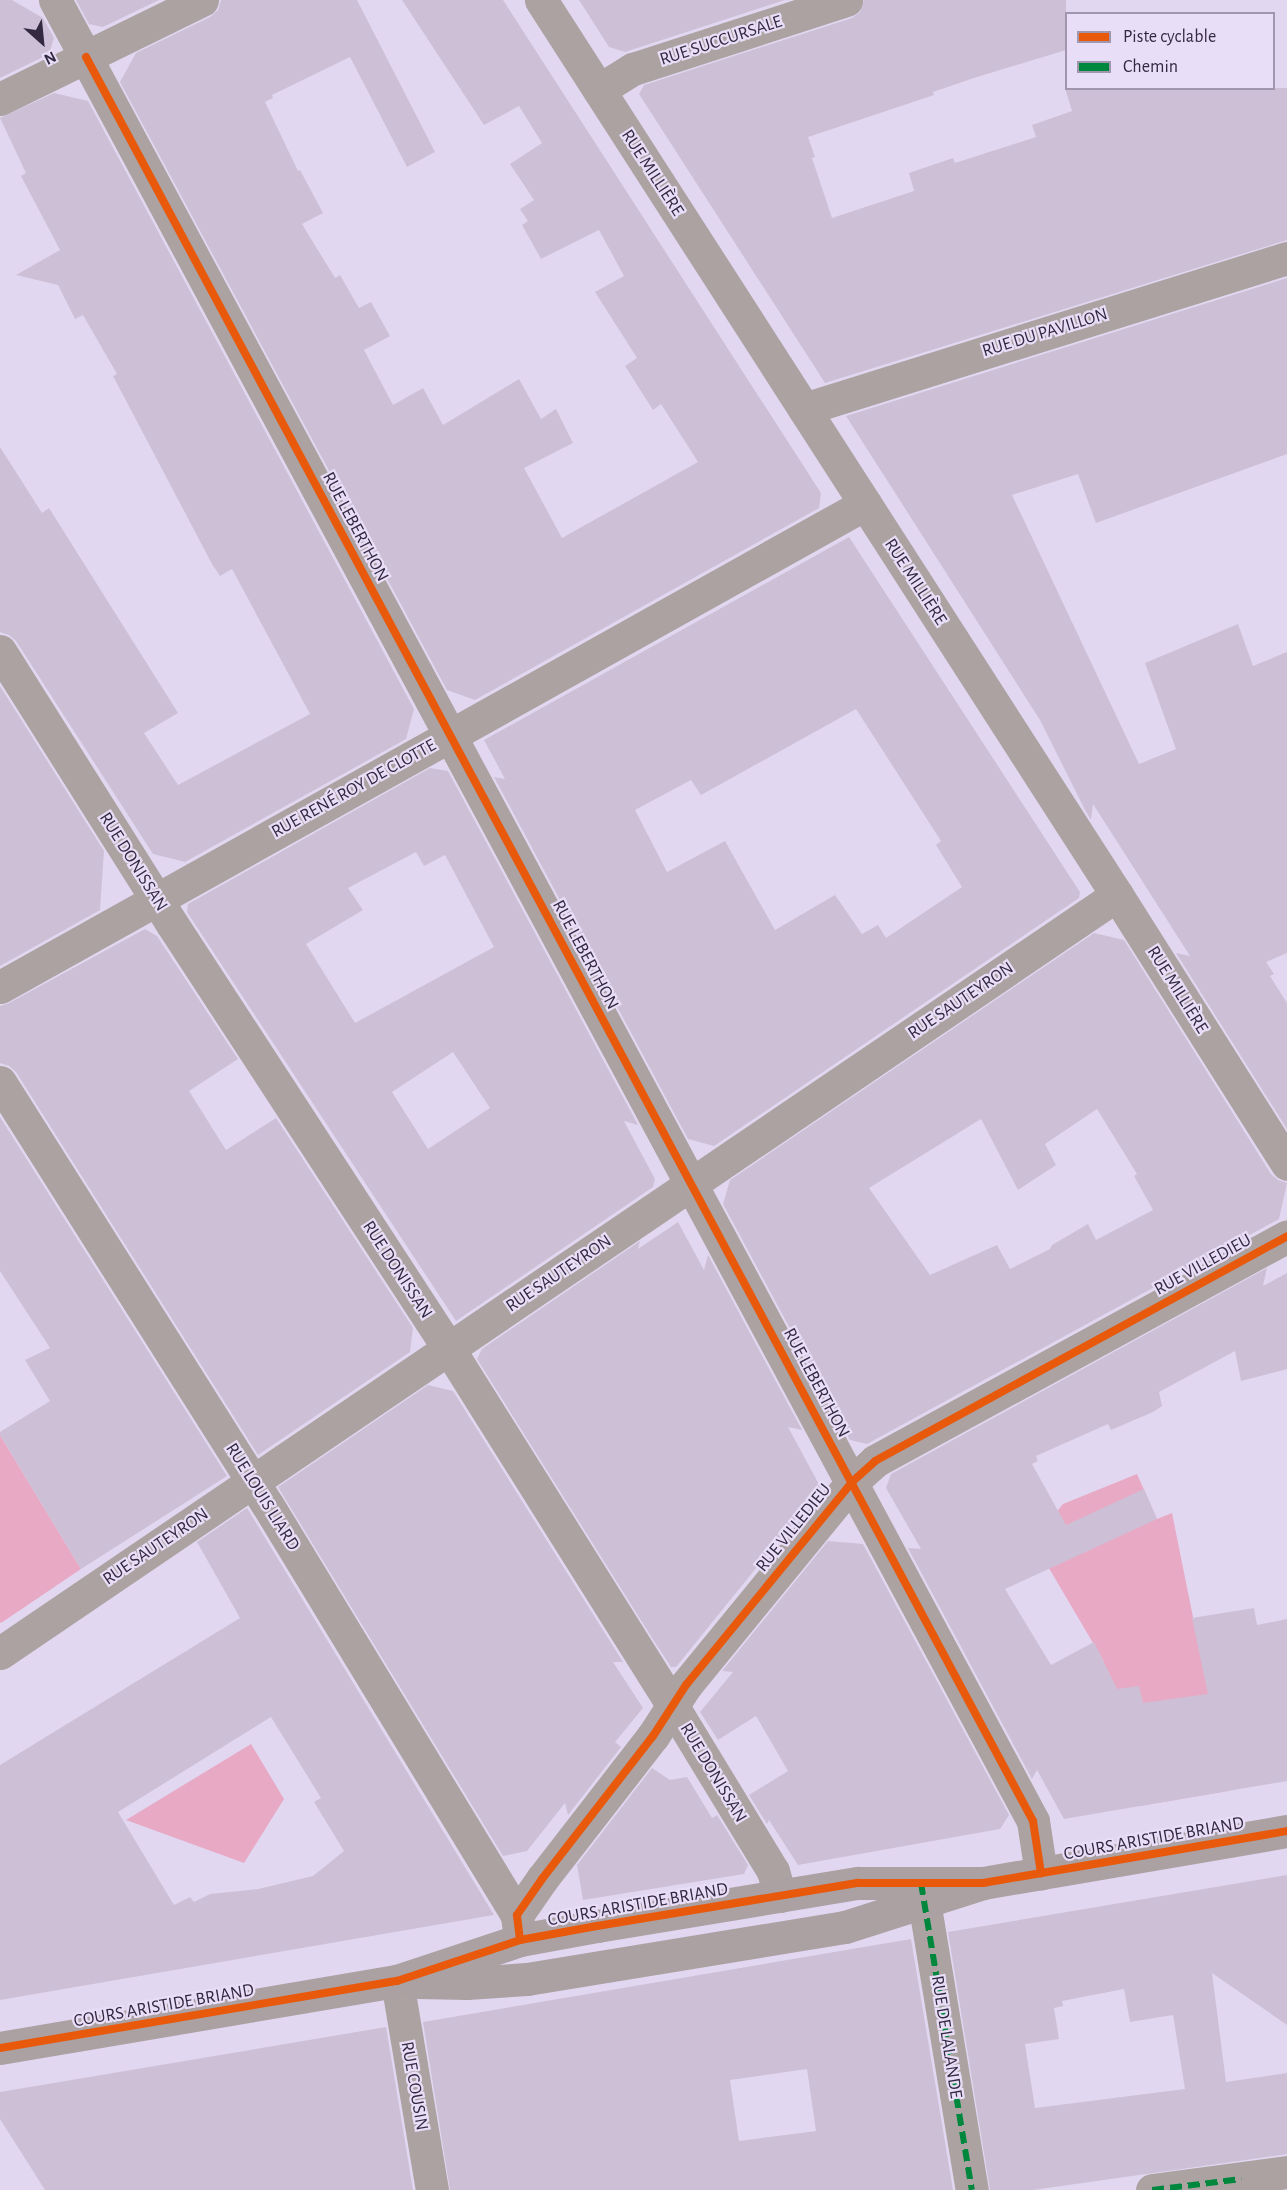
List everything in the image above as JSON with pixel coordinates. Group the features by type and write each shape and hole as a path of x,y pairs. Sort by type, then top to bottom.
{"main road":[{"name":"COURS ARISTIDE BRIAND","path":"0,2048 397,1982 467,1983 527,1979 845,1927 922,1892 1287,1831"},
{"name":"COURS ARISTIDE BRIAND","path":"397,1982 518,1927 780,1896 858,1883 922,1892"}],"street":[{"name":"RUE LEBERTHON","path":"55,0 1033,1821 1041,1873"},
{"path":"0,99 202,0"},
{"name":"RUE MILLIÈRE","path":"541,0 1117,895 1287,1164"},
{"name":"RUE SUCCURSALE","path":"599,90 633,69 846,0"},
{"name":"RUE DU PAVILLON","path":"804,409 1287,258"},
{"name":"RUE RENÉ ROY DE CLOTTE","path":"0,987 865,504"},
{"name":"RUE DONISSAN","path":"0,651 156,899 449,1349 773,1871 780,1896"},
{"name":"RUE SAUTEYRON","path":"0,1653 1117,895"},
{"name":"RUE LOUIS LIARD","path":"0,1082 252,1481 518,1927"},
{"name":"RUE VILLEDIEU","path":"518,1927 653,1736 672,1705 852,1482 874,1461 1287,1236"},
{"name":"RUE DE LALANDE","path":"922,1892 972,2190"},
{"name":"RUE COUSIN","path":"397,1982 432,2190"},
{"path":"1152,2190 1287,2172"}],"shaded area":[{"path":"0,1435 81,1569 1,1623 0,1622"},
{"path":"1137,1474 1157,1519 1172,1513 1228,1791 1140,1806 1103,1660 1033,1541 1063,1504"},
{"path":"251,1744 284,1799 244,1863 126,1820"}],"building":[{"path":"0,0 12,0 43,18 54,38 49,54 0,78"},
{"path":"76,0 159,0 103,27 89,24"},
{"path":"221,0 357,0 435,152 407,167 350,57 272,95 273,98 265,102 298,171 300,170 323,213 302,224 335,278 340,275 359,308 371,302 390,336 364,350 393,405 423,388 443,425 519,379 541,419 556,409 573,443 524,468 562,538 698,462 661,404 653,410 625,366 637,358 595,292 624,276 599,230 541,259 522,225 528,221 520,209 534,200 510,164 542,143 519,106 484,125 402,0 503,0 821,493 819,508 475,700 447,690 120,82 136,53 210,17 218,10"},
{"path":"579,0 785,0 625,52 609,47"},
{"path":"864,0 1066,0 1065,50 974,78 933,92 934,95 808,137 815,157 812,158 832,218 914,191 909,173 953,158 955,163 1036,137 1032,125 1072,111 1066,90 1275,90 1275,88 1287,88 1287,240 825,383 639,94 644,85 852,18 860,12"},
{"path":"54,93 88,101 414,709 406,739 185,862 153,854 16,641 0,632 0,447 42,513 49,508 178,713 144,733 178,785 310,714 232,569 220,576 212,564 113,376 117,374 83,315 75,319 58,285 16,275 60,250 21,176 26,173 0,118"},
{"path":"1287,278 1287,454 1096,523 1078,474 1012,495 1139,764 1176,749 1145,663 1238,624 1253,666 1287,652 1287,953 1266,962 1274,974 1270,976 1287,1003 1287,1129 1176,953 1190,956 1093,804 1091,820 1040,720 846,416"},
{"path":"849,537 1080,892 1079,898 714,1146 688,1139 494,777 505,779 484,740","holes":["856,709 941,841 936,845 962,887 886,938 878,925 862,934 835,895 775,930 725,841 667,872 635,810 691,780 701,795"]},
{"path":"0,686 104,851 100,910 0,966"},
{"path":"430,768 448,771 638,1125 624,1121 655,1179 653,1187 456,1321 187,912 188,904","holes":["416,852 424,866 445,855 494,947 355,1023 306,944 363,910 348,888","453,1052 490,1108 428,1149 392,1092"]},
{"path":"145,929 157,936 238,1059 189,1091 226,1150 276,1118 413,1328 410,1352 258,1455 16,1072 0,1063 0,1006"},
{"path":"1094,933 1124,940 1271,1174 1287,1183 1279,1219 867,1444 850,1440 723,1204 730,1180","holes":["1097,1109 1137,1174 1134,1176 1153,1210 1096,1240 1088,1224 1052,1245 1050,1249 1010,1269 997,1245 930,1275 869,1188 981,1119 1018,1190 1056,1165 1045,1144"]},
{"path":"0,1117 227,1476 81,1569 0,1435 0,1432 50,1401 25,1360 50,1348 0,1271"},
{"path":"678,1222 704,1270 708,1255 802,1430 788,1427 821,1488 676,1667 671,1667 477,1359 482,1349 640,1241 638,1249"},
{"path":"1267,1268 1263,1286 1287,1273 1287,1369 1241,1381 1235,1351 1159,1392 1162,1406 1153,1412 1111,1430 1108,1424 1036,1456 1038,1461 1032,1464 1066,1525 1144,1489 1157,1519 1005,1589 1051,1665 1094,1642 1117,1689 1139,1686 1143,1703 1208,1694 1192,1618 1254,1608 1257,1625 1287,1619 1287,1781 1064,1819 1037,1770 1032,1779 908,1548 921,1549 886,1488 891,1474"},
{"path":"428,1385 453,1391 623,1662 613,1662 643,1708 615,1742 621,1747 568,1815 565,1803 527,1851 503,1856 278,1487"},
{"path":"247,1508 494,1915 0,2000 0,1765 240,1618 197,1542","holes":["271,1717 321,1798 314,1802 344,1851 313,1876 258,1889 210,1894 194,1902 190,1897 174,1905 118,1812"]},
{"path":"828,1541 863,1544 1009,1815 1000,1829 798,1865 769,1820 767,1824 749,1795 788,1771 756,1716 718,1740 700,1712 733,1672 722,1671"},
{"path":"652,1768 670,1780 687,1777 712,1818 717,1815 748,1865 744,1874 583,1900 577,1865"},
{"path":"1287,1875 1287,2025 1212,1973 1226,2082 1287,2073 1287,2154 1033,2190 990,2190 948,1932","holes":["1124,1989 1130,2022 1173,2015 1185,2089 1035,2108 1025,2044 1059,2039 1054,2008 1063,2006 1062,2001"]},
{"path":"911,1939 953,2190 450,2190 423,2022","holes":["807,2069 816,2131 739,2141 730,2080"]},
{"path":"386,2027 413,2190 45,2190 0,2119 0,2092"}],"marked path":[{"path":"921,1883 972,2190"},
{"path":"1152,2190 1241,2179"}],"cycle path":[{"path":"86,57 1033,1821 1041,1873"},
{"path":"520,1940 517,1915 542,1879 653,1736 686,1685 852,1482 875,1461 1287,1236"},
{"path":"0,2048 397,1981 520,1940 597,1926 858,1883 983,1883 1287,1831"}]}
